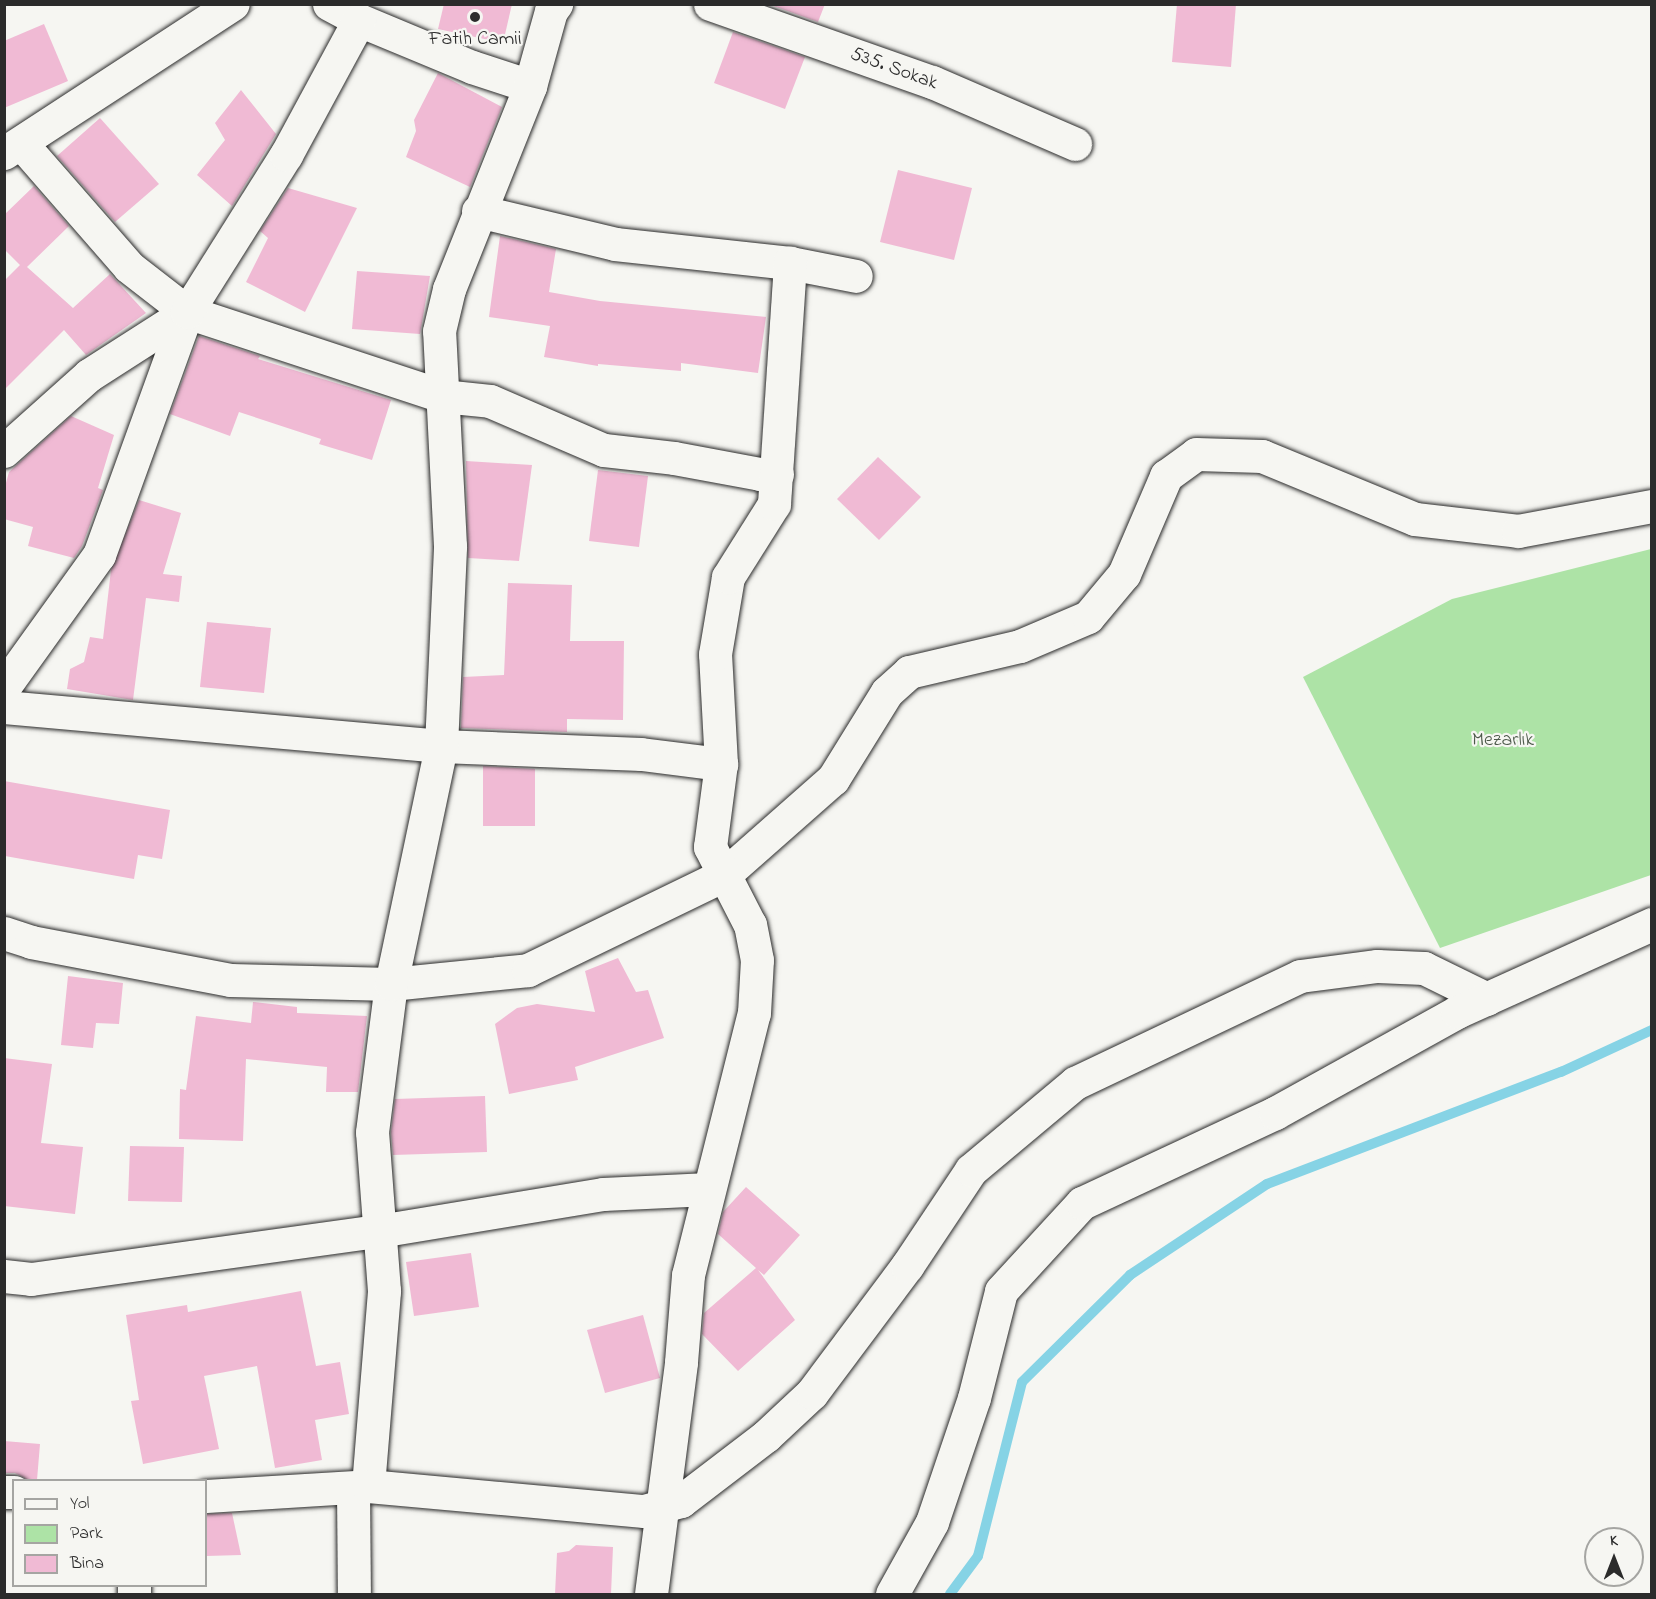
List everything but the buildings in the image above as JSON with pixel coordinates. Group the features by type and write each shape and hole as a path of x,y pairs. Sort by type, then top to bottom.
{"street":[{"path":"233,4 13,148 129,267 187,312 442,396 490,401 604,450 674,458 760,474 777,474"},
{"path":"329,4 359,20 472,67 530,86"},
{"path":"354,1594 361,1487 384,1291 372,1132 391,984 441,746 450,546 439,331 449,289 530,86 551,11 556,4"},
{"name":"535. Sokak","path":"710,4 932,82 1075,144"},
{"path":"4,687 99,555 187,312 286,155 359,20"},
{"path":"478,212 615,244 790,263 856,276"},
{"path":"651,1594 664,1506 688,1275 754,1013 757,960 750,925 710,847 721,764 715,654 728,577 774,504 790,263"},
{"path":"4,451 89,375 187,312"},
{"path":"4,933 31,942 230,980 391,984 528,970 724,875 833,779 886,692 909,672 1020,646 1088,617 1124,574 1166,476 1196,454 1262,456 1415,519 1518,531 1652,506"},
{"path":"4,707 441,746 641,754 721,764"},
{"path":"892,1594 932,1522 974,1398 1001,1291 1082,1203 1275,1113 1457,1012 1652,924"},
{"path":"207,1496 361,1487 644,1511 681,1502 766,1436 812,1394 907,1266 972,1170 1075,1083 1300,976 1377,966 1424,968 1488,999"},
{"path":"4,1276 31,1279 379,1231 603,1194 709,1189"}],"green space":[{"name":"Mezarlık","path":"1651,549 1651,875 1440,948 1303,677 1452,599"}],"waterway":[{"path":"950,1594 978,1556 1022,1382 1130,1275 1267,1184 1561,1072 1652,1030"}],"place":[{"name":"Fatih Camii","path":"475,17"}]}
